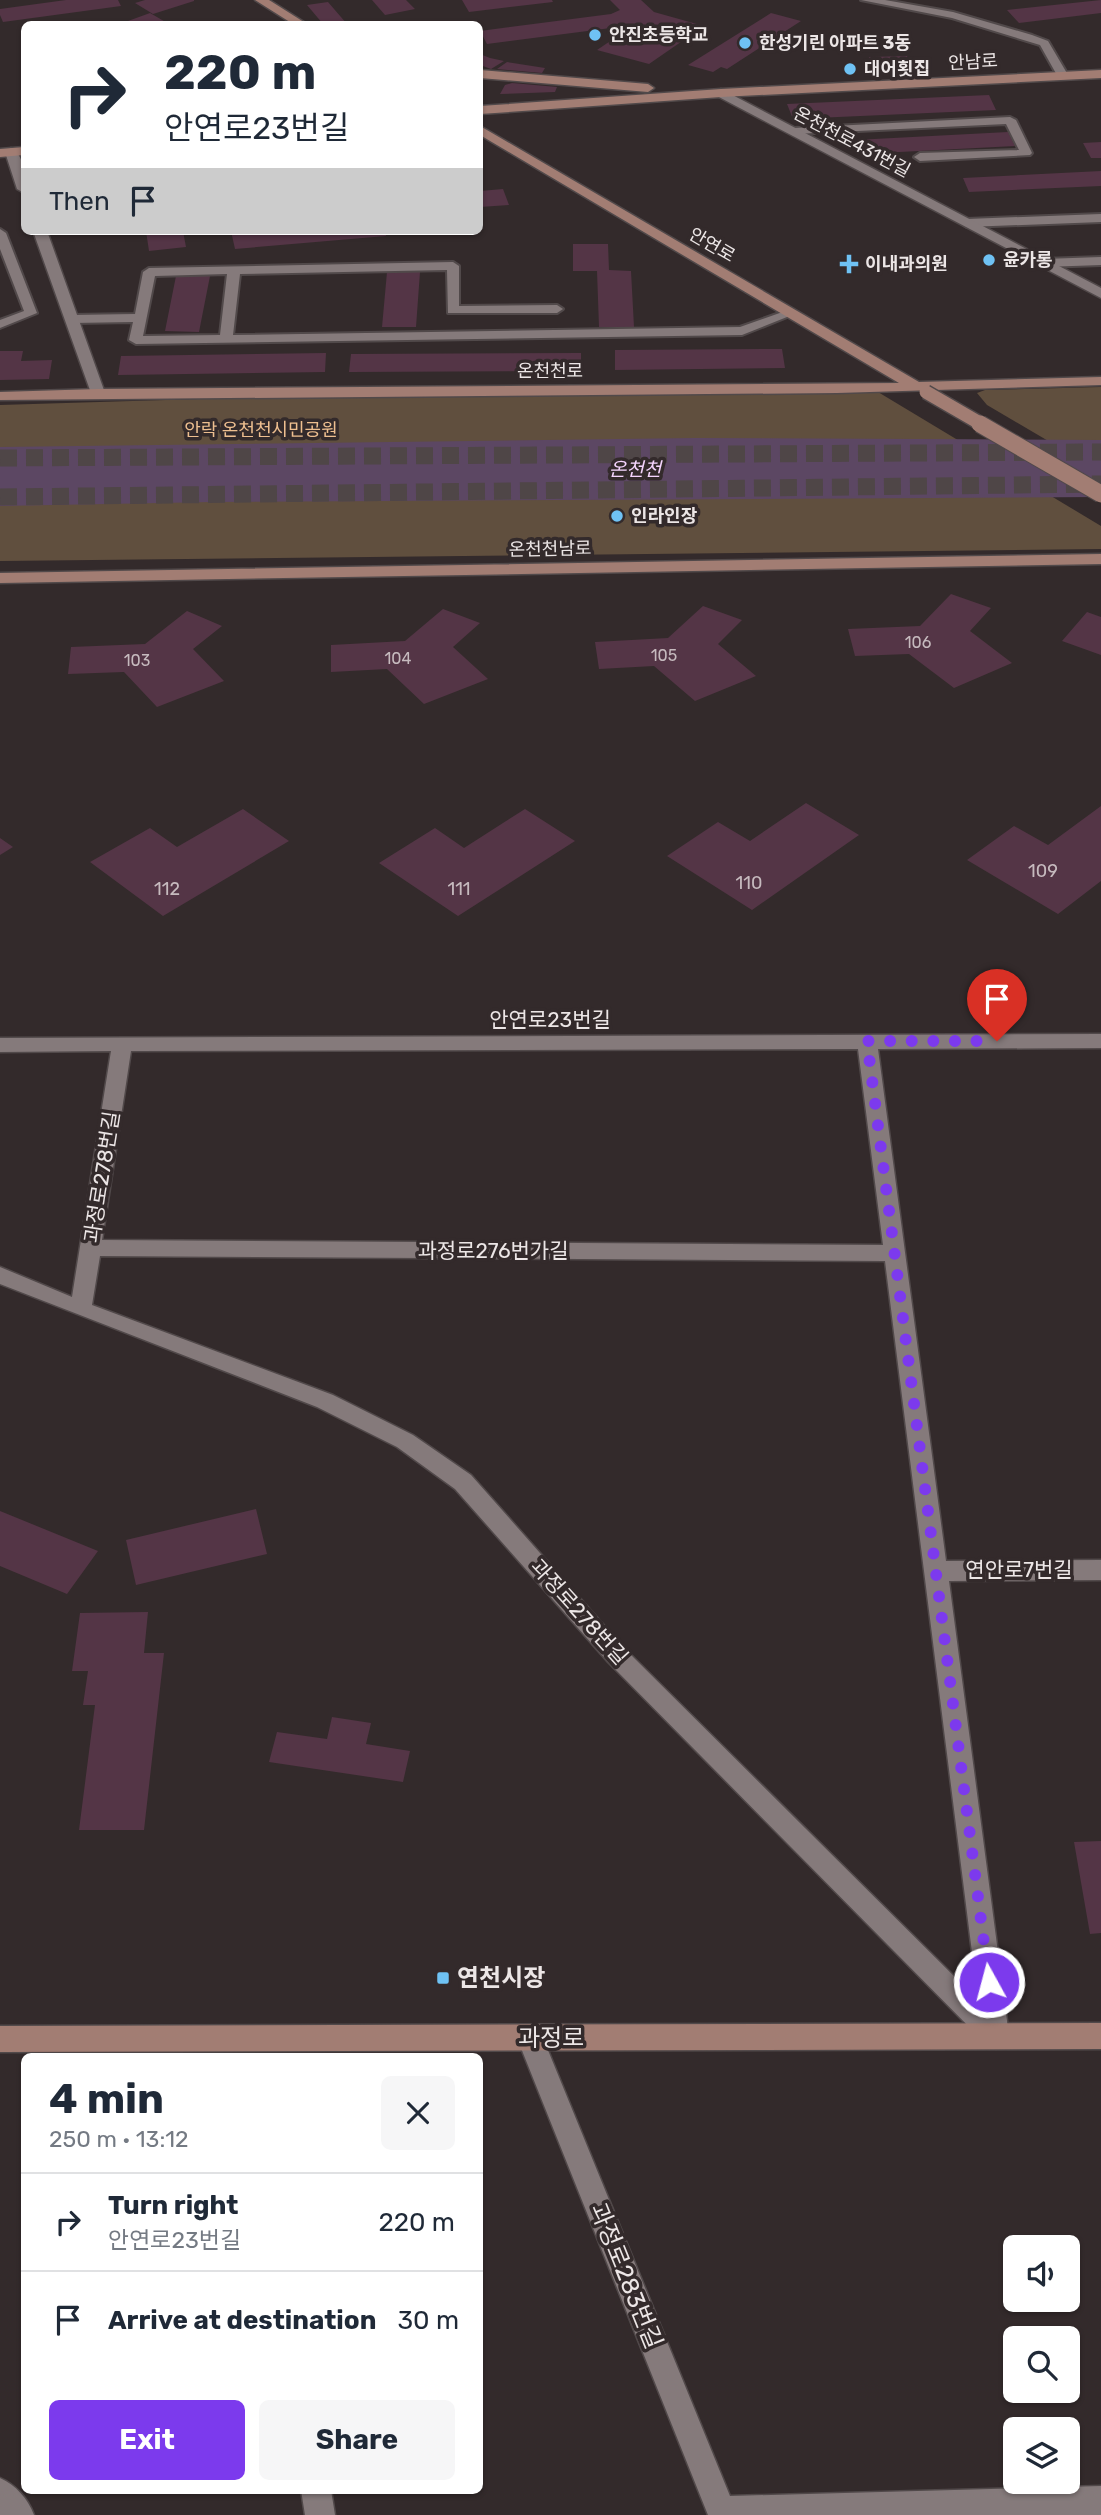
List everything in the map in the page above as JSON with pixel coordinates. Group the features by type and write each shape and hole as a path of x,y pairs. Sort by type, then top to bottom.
{"street":[{"path":"261,0 296,21"},
{"name":"안남로","path":"483,74 721,93"},
{"name":"안남로","path":"483,110 721,93 1101,74"},
{"name":"온천천로431번길","path":"721,93 1101,294"},
{"name":"안연로","path":"483,132 1101,494"},
{"path":"12,152 21,179"},
{"path":"41,235 98,393"},
{"name":"온천천로","path":"0,396 98,393 921,390 1101,381"},
{"name":"온천천남로","path":"0,578 1101,559"},
{"path":"867,1041 938,1571 996,2036"},
{"name":"안연로23번길","path":"0,1045 1101,1041"},
{"name":"과정로278번길","path":"81,1309 122,1044"},
{"name":"과정로276번가길","path":"91,1248 895,1253"},
{"name":"과정로278번길","path":"0,1275 81,1309 325,1401 405,1441 463,1482 616,1655 996,2036"},
{"name":"연안로7번길","path":"938,1571 1101,1570"},
{"name":"과정로","path":"0,2039 228,2047 530,2038 1101,2036"},
{"name":"과정로283번길","path":"530,2038 722,2513"},
{"path":"0,2493 19,2515"},
{"path":"317,2494 320,2515"},
{"path":"722,2513 1101,2501"}],"lane":[{"path":"866,0 953,15 1044,43 1062,75"},
{"path":"794,131 1010,120 1026,153 920,158"},
{"path":"967,223 1101,218"},
{"path":"0,233 31,313 0,324"},
{"path":"1044,264 1101,261"},
{"path":"557,309 453,310 453,266 149,272 136,340 742,331 791,313"},
{"path":"226,339 234,270"},
{"path":"72,319 140,318"}],"green space":[{"path":"1101,387 1101,472 987,405 977,393 985,390"},
{"name":"안락 온천천시민공원","path":"878,392 1101,526 1101,549 0,561 0,405 231,398"}],"water":[{"name":"온천천","path":"695,438 1101,440 1101,497 212,502 0,506 0,447"}],"building":[{"path":"66,0 118,0 121,6 3,22 0,15 0,9"},
{"path":"145,0 194,1 153,14 135,3"},
{"path":"372,0 406,0 415,9 385,15"},
{"path":"462,0 552,0 553,2 469,12"},
{"path":"610,0 641,0 654,12 704,26 649,64 597,50 634,25 487,44 483,37 483,31 611,14 620,10"},
{"path":"1101,0 1101,13 1019,23 1007,10"},
{"path":"328,2 344,21 320,21 307,5"},
{"path":"150,13 164,21 128,21"},
{"name":"한성기린 아파트 3동","path":"771,13 801,21 727,69 721,67 713,72 688,65"},
{"path":"483,55 504,61 491,69 483,66"},
{"path":"907,56 914,69 877,71 869,57"},
{"path":"507,62 545,68 542,73 497,69"},
{"path":"512,83 557,87 555,92 500,94 505,85"},
{"path":"989,95 996,110 793,119 787,104"},
{"path":"1008,132 1015,146 861,154 855,140"},
{"path":"1101,142 1101,158 1091,158 1083,143"},
{"path":"1101,171 1101,186 969,192 963,178"},
{"path":"503,189 509,205 483,207 483,191"},
{"path":"147,235 184,235 186,247 149,251"},
{"path":"232,235 386,236 235,249"},
{"path":"573,244 608,244 609,270 631,271 634,327 599,327 597,271 573,271"},
{"path":"387,272 420,272 416,327 382,327"},
{"path":"176,276 210,276 199,332 165,331"},
{"path":"782,349 785,368 615,370 615,350"},
{"path":"0,351 23,351 21,361 52,360 49,379 0,380"},
{"path":"326,353 325,372 118,375 121,356"},
{"path":"581,353 581,371 349,372 351,354"},
{"path":"951,594 991,608 970,631 1012,663 954,688 909,654 855,656 848,629 920,626"},
{"path":"703,606 742,620 718,644 756,676 695,701 654,666 599,669 595,642 668,638"},
{"path":"443,609 480,623 453,647 488,679 424,704 387,669 331,672 331,645 405,641"},
{"path":"187,611 222,626 193,649 224,681 157,707 124,672 68,674 71,647 145,644"},
{"path":"1087,612 1101,617 1101,655 1062,641"},
{"path":"806,803 859,835 752,910 667,856 718,822 750,841"},
{"path":"1101,806 1101,881 1058,914 967,860 1014,826 1048,845"},
{"path":"243,809 289,841 163,916 90,862 150,828 177,847"},
{"path":"525,809 575,841 458,916 379,863 435,828 464,848"},
{"path":"0,838 13,847 0,855"},
{"path":"256,1509 267,1554 136,1585 126,1540"},
{"path":"0,1511 98,1551 67,1594 0,1566"},
{"path":"148,1612 144,1653 164,1653 144,1830 79,1830 95,1705 83,1705 88,1671 72,1671 80,1613"},
{"path":"332,1717 371,1723 366,1744 410,1751 403,1782 269,1762 277,1732 327,1739"},
{"path":"1101,1841 1101,1933 1090,1934 1074,1842"}],"tunnel":[{"path":"0,458 1101,452"},
{"path":"0,497 1101,484"}],"place":[{"name":"안진초등학교","path":"595,35"},
{"name":"한성기린 아파트 3동","path":"745,43"},
{"name":"대어횟집","path":"850,69"},
{"name":"윤카롱","path":"989,260"},
{"name":"이내과의원","path":"849,264"},
{"name":"인라인장","path":"617,516"},
{"name":"연천시장","path":"443,1978"}],"route":[{"path":"989,1982 938,1571 867,1041 997,1041"}]}
